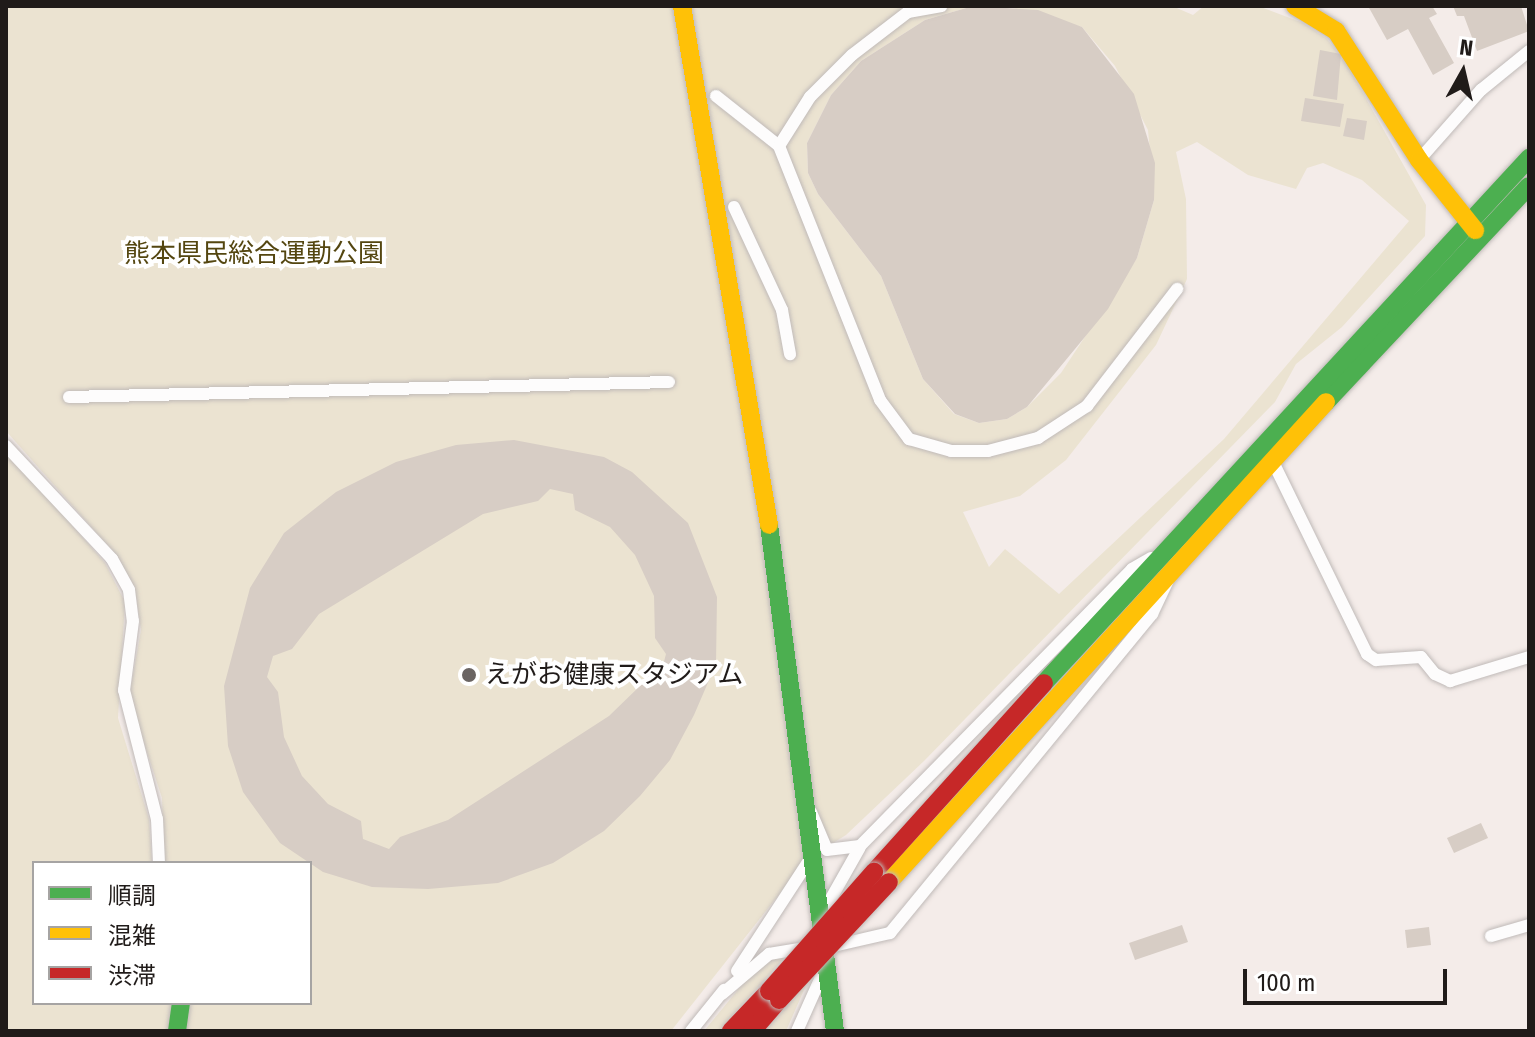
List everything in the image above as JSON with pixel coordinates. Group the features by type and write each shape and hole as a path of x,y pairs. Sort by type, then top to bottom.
{"street":[{"path":"682,6 758,444 818,920 835,1031"},
{"path":"779,146 810,97 852,55 908,12 941,6"},
{"path":"1303,7 1350,49 1419,160 1473,228"},
{"path":"1419,160 1481,90 1529,51"},
{"path":"716,96 779,146 880,400 909,439 951,451 988,451 1038,438 1087,406 1177,289"},
{"path":"818,920 860,846 1132,569 1171,555 1274,464 1529,158"},
{"path":"731,1031 774,995 1171,555 1473,228 1529,186"},
{"path":"734,207 782,310 790,354"},
{"path":"69,397 669,382"},
{"path":"6,446 112,559 129,590 133,621 124,690 157,819 159,861"},
{"path":"1274,464 1367,654 1376,660 1421,657 1435,674 1450,681 1529,657"},
{"path":"722,994 769,954 824,956 890,933 1152,614 1171,555"},
{"path":"801,786 827,850 860,846"},
{"path":"691,1031 722,994 810,859"},
{"path":"1491,936 1529,925"},
{"path":"797,1031 824,956"},
{"path":"752,1031 774,995"},
{"path":"177,1031 181,1005"}],"green space":[{"name":"熊本県民総合運動公園","path":"6,6 973,6 925,20 861,61 831,95 807,143 808,173 818,194 881,276 923,379 954,414 979,423 1007,419 1027,407 1061,373 1137,258 1154,200 1148,130 1115,66 1082,27 1005,6 1172,6 1193,15 1204,6 1258,6 1303,23 1327,39 1347,65 1426,205 1425,236 1342,327 1296,364 1275,402 924,761 846,835 807,859 671,1031 183,1031 187,1005 312,1005 312,861 164,861 162,798 129,697 141,630 135,589 118,557 6,431","holes":["1197,142 1248,175 1296,189 1307,168 1323,163 1362,180 1409,221 1224,439 1059,594 1005,549 989,567 963,512 1020,496 1066,460 1156,345 1187,279 1186,199 1176,152"]},
{"path":"6,450 105,563 125,602 118,718 149,819 152,861 32,861 32,1005 173,1005 169,1031 6,1031"},
{"path":"789,952 719,1031 704,1031 755,969"},
{"path":"807,983 786,1031 763,1031"}],"building":[{"path":"973,6 1038,10 1082,27 1134,94 1155,163 1154,200 1137,258 1108,309 1027,407 1007,419 979,423 955,414 923,379 881,276 818,194 808,173 807,143 831,95 861,61 925,20"},
{"path":"1368,6 1432,6 1437,14 1429,18 1454,63 1433,75 1408,29 1387,40"},
{"path":"1453,6 1521,6 1529,31 1477,51 1464,16 1457,16"},
{"path":"1320,50 1341,54 1337,100 1313,96"},
{"path":"1305,98 1344,104 1340,127 1301,121"},
{"path":"1347,118 1367,121 1364,140 1343,136"},
{"path":"514,440 604,457 632,472 688,523 717,597 716,664 670,760 640,796 604,831 553,863 498,883 428,889 372,887 323,872 312,865 312,861 307,861 280,843 243,792 228,746 224,686 250,588 284,533 336,492 396,462 456,445","holes":["550,489 573,494 575,510 610,527 635,555 654,596 655,638 666,654 660,677 643,683 609,716 448,820 400,837 389,849 363,839 361,821 328,804 302,776 284,737 278,692 267,677 273,656 292,649 319,614 483,514 538,501"]},
{"path":"1481,823 1488,838 1454,853 1447,838"},
{"path":"1182,925 1188,942 1135,960 1129,943"},
{"path":"1429,927 1431,945 1407,948 1405,930"}],"traffic: fast":[{"path":"1044,683 1529,158"},
{"path":"1326,402 1529,186"},
{"path":"769,525 835,1031"},
{"path":"177,1031 181,1005"}],"traffic: slow":[{"path":"682,6 769,525"},
{"path":"1295,6 1336,31 1419,160 1475,230"},
{"path":"889,882 1326,402"}],"traffic: jam":[{"path":"874,872 1044,683"},
{"path":"769,991 874,872"},
{"path":"779,1000 889,882"},
{"path":"731,1031 769,991"},
{"path":"752,1031 779,1000"}],"place":[{"name":"えがお健康スタジアム","path":"469,675"}]}
